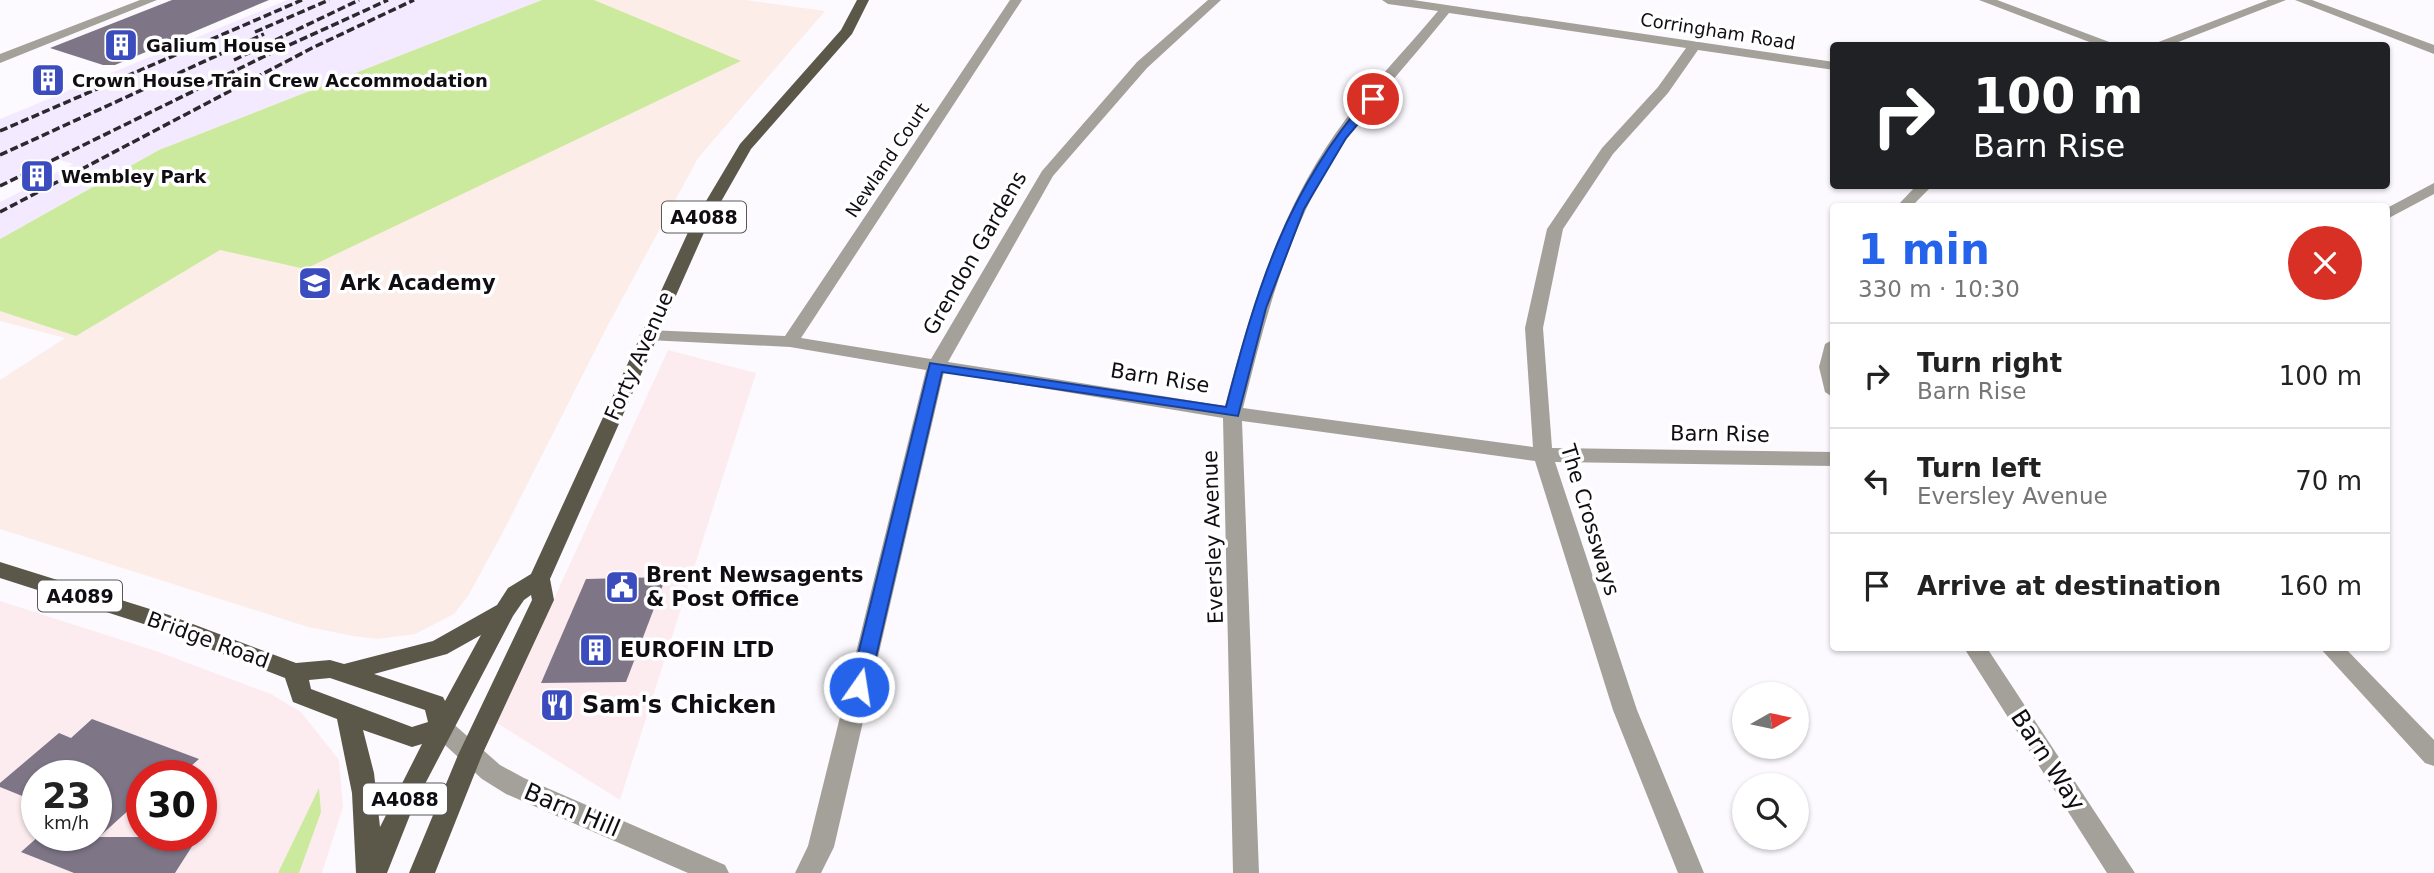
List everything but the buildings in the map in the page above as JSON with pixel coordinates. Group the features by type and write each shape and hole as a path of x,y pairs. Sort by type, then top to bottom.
{"main road":[{"name":"Forty Avenue","path":"441,727 516,594 539,579 698,228 745,147 847,31 863,0"},
{"name":"Bridge Road","path":"0,570 161,621 295,672 330,669 435,704 441,727 412,737 348,714 302,695 295,672"},
{"path":"422,873 470,755 543,600 539,579"},
{"path":"345,674 439,648 505,611"},
{"path":"348,714 359,751 369,810 371,873"},
{"name":"A4088","path":"371,873 441,727"}],"street":[{"path":"0,59 151,0"},
{"name":"Newland Court","path":"790,342 1016,0"},
{"name":"Grendon Gardens","path":"808,873 821,847 936,366 1047,174 1142,65 1215,0"},
{"name":"Corringham Road","path":"1388,0 1830,65"},
{"path":"1985,0 2103,42"},
{"path":"2165,42 2280,0"},
{"path":"2301,0 2434,50"},
{"name":"Eversley Avenue","path":"1246,873 1233,413 1259,308 1298,209 1341,136 1446,9"},
{"name":"The Crossways","path":"1691,873 1625,710 1543,455 1534,328 1555,229 1607,151 1663,90 1696,44"},
{"path":"2390,212 2434,188"},
{"path":"1907,203 1921,189"},
{"name":"Barn Rise","path":"648,335 790,342 1233,413 1543,455 1830,458"},
{"name":"Barn Way","path":"1977,651 2122,873"},
{"path":"2335,651 2434,756"},
{"name":"Barn Hill","path":"441,727 491,772 515,786 716,873"}],"shaded area":[{"path":"287,0 542,0 159,150 0,239 0,202 73,164 57,159 0,188 0,119"},
{"name":"Ark Academy","path":"542,0 746,0 825,11 698,158 607,327 502,534 468,596 454,614 415,634 378,639 353,636 308,627 0,529 0,380 65,338 0,321 0,239 159,150"},
{"path":"668,350 756,373 620,800 497,723"},
{"path":"0,601 156,651 271,694 301,712 339,760 343,807 322,873 0,873"}],"green space":[{"path":"542,0 594,0 741,61 305,269 220,250 76,336 0,311 0,239 159,150"},
{"path":"319,788 321,812 299,873 278,873"}],"railway":[{"path":"0,131 302,0"},
{"path":"255,32 329,0"},
{"path":"234,60 359,0"},
{"path":"0,186 263,57 388,0"},
{"path":"0,212 312,48 414,0"},
{"path":"0,155 264,34"}],"place":[{"name":"Galium House","path":"121,45"},
{"name":"Crown House Train Crew Accommodation","path":"48,80"},
{"name":"Wembley Park","path":"37,176"},
{"name":"Ark Academy","path":"315,283"},
{"name":"Brent Newsagents & Post Office","path":"622,587"},
{"name":"EUROFIN LTD","path":"596,650"},
{"name":"Sam's Chicken","path":"557,705"}],"route":[{"path":"859,687 936,366 1233,413 1259,308 1298,209 1341,136 1373,99"}]}
